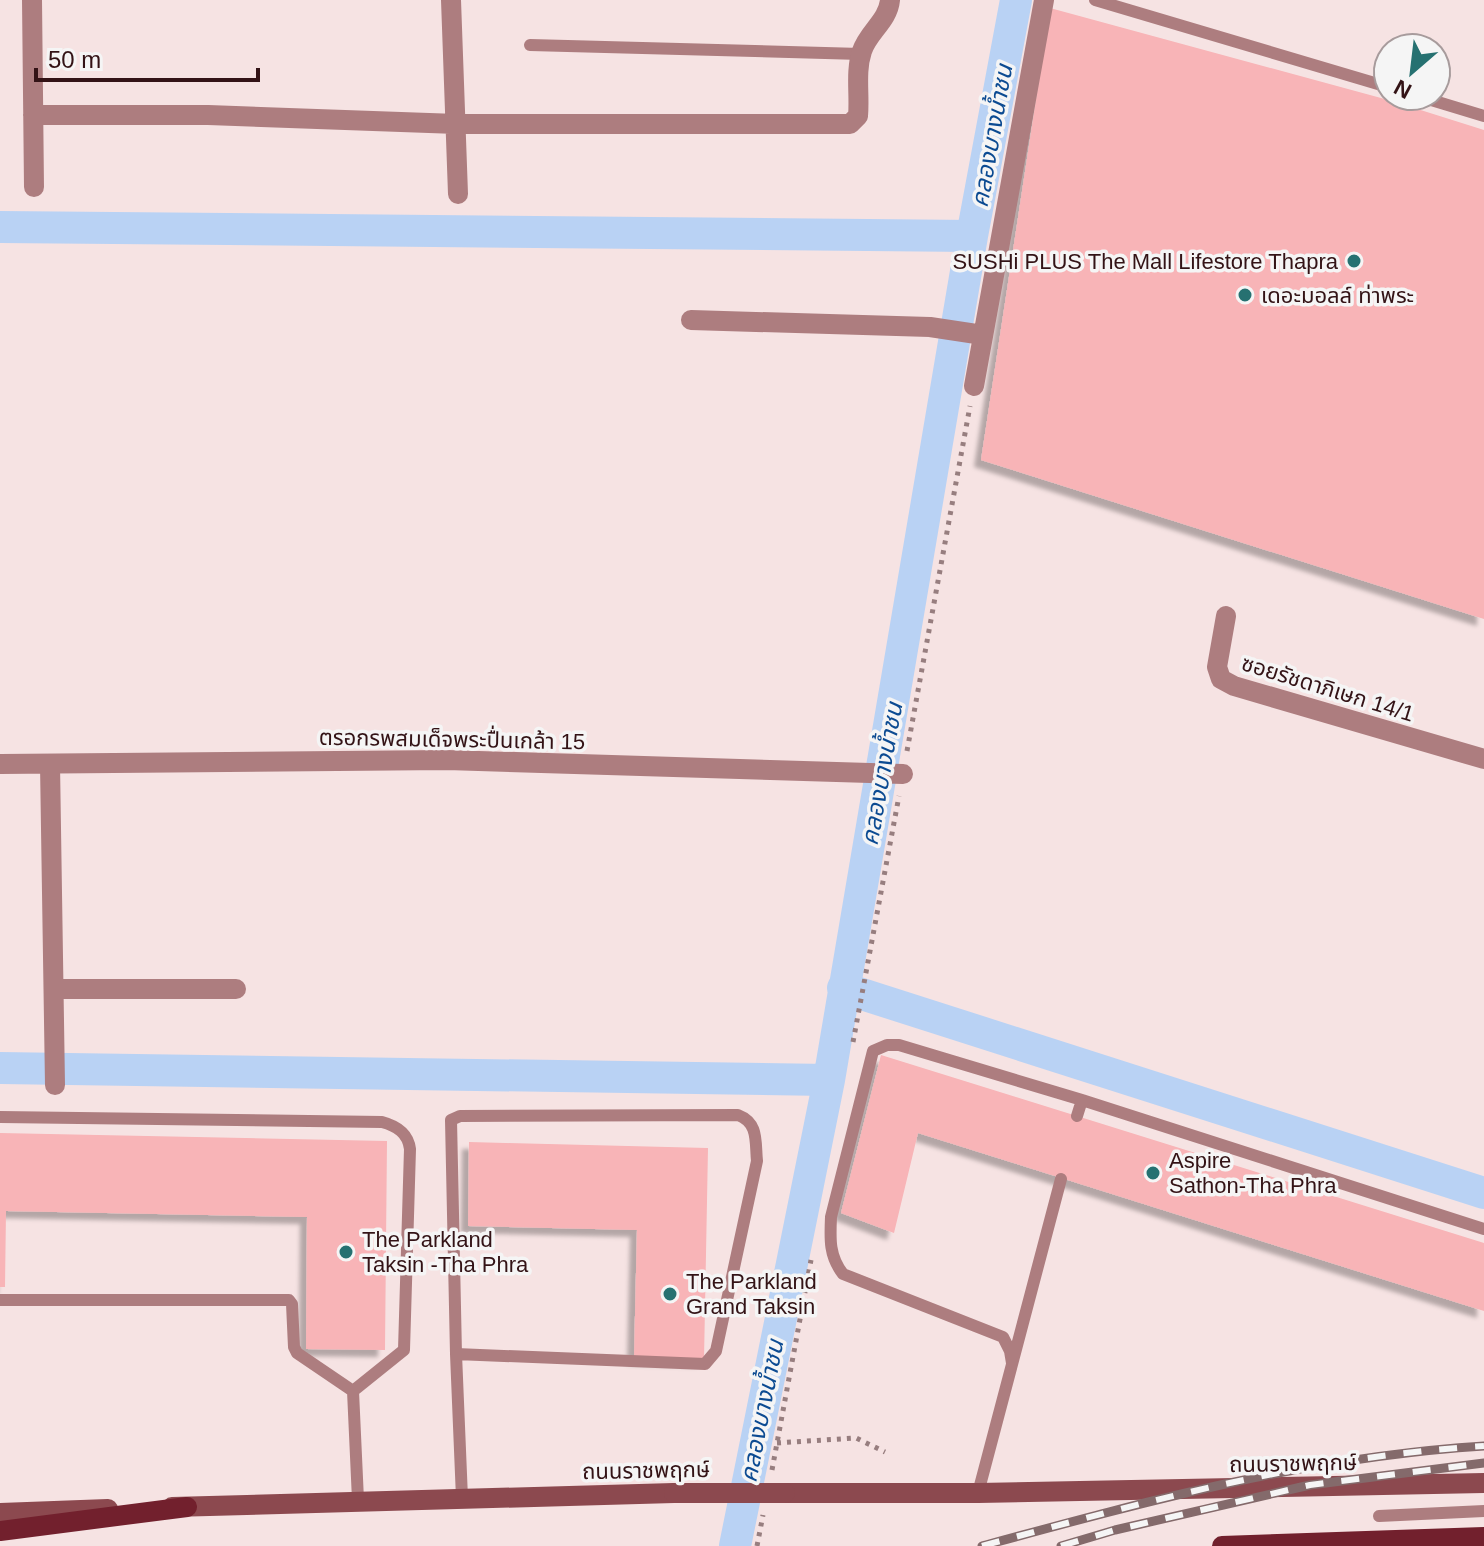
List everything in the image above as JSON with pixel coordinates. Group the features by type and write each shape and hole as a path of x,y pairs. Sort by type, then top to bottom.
{"main road":[{"name":"ถนนราชพฤกษ์","path":"0,1513 674,1493 978,1493 1484,1483"},
{"path":"0,1531 187,1507"},
{"path":"1222,1546 1484,1537"}],"street":[{"path":"32,0 34,187"},
{"path":"451,0 458,194"},
{"path":"33,115 208,115 457,124 850,124 858,116 861,54 884,18 890,0"},
{"path":"974,386 980,335 1044,0"},
{"path":"691,320 951,330 980,335"},
{"name":"ซอยรัชดาภิเษก 14/1","path":"1226,616 1217,667 1221,679 1234,686 1484,759"},
{"name":"ตรอกรพสมเด็จพระปื่นเกล้า 15","path":"0,764 447,760 902,774"},
{"path":"50,764 55,1085"},
{"path":"54,989 236,989"}],"lane":[{"path":"1095,0 1372,82"},
{"path":"530,45 861,54"},
{"path":"1452,106 1484,116"},
{"path":"1012,1363 1003,1337 843,1274 834,1259 830,1239 831,1217 873,1051 887,1045 899,1045 1082,1100 1484,1229"},
{"path":"1077,1116 1082,1100"},
{"path":"456,1354 705,1364 716,1351 757,1161 750,1121 738,1115 453,1118 449,1130 456,1354 462,1498"},
{"path":"0,1117 382,1122 397,1127 407,1137 410,1149 405,1345 402,1354 353,1391"},
{"path":"978,1493 1061,1179"},
{"path":"0,1300 289,1300 297,1353 353,1391"},
{"path":"353,1391 358,1500"},
{"path":"1379,1516 1484,1511"}],"path":[{"path":"851,1050 974,386"},
{"path":"770,1478 812,1255"},
{"path":"777,1443 856,1438 885,1452"},
{"path":"757,1546 765,1505"}],"building":[{"name":"เดอะมอลล์ ท่าพระ","path":"1050,8 1372,96 1372,112 1427,112 1484,130 1484,619 981,460"},
{"name":"Aspire Sathon-Tha Phra","path":"881,1055 1484,1243 1484,1311 918,1133 894,1233 841,1213"},
{"name":"The Parkland Taksin -Tha Phra","path":"0,1133 387,1141 385,1350 306,1349 307,1217 6,1211 5,1287 0,1287"},
{"name":"The Parkland Grand Taksin","path":"469,1142 708,1148 704,1360 634,1358 637,1230 468,1226"}],"waterway":[{"name":"คลองบางน้ำชน","path":"735,1546 829,1080 972,236 1016,0"},
{"path":"0,227 972,236"},
{"path":"843,988 1484,1193"},
{"path":"0,1068 829,1080"}],"railway":[{"path":"982,1546 1169,1497 1292,1470 1484,1446"},
{"path":"1061,1546 1115,1530 1310,1485 1484,1463"}],"place":[{"name":"SUSHi PLUS The Mall Lifestore Thapra","path":"1354,261"},
{"name":"เดอะมอลล์ ท่าพระ","path":"1245,295"},
{"name":"Aspire Sathon-Tha Phra","path":"1153,1173"},
{"name":"The Parkland Taksin -Tha Phra","path":"346,1252"},
{"name":"The Parkland Grand Taksin","path":"670,1294"}]}
